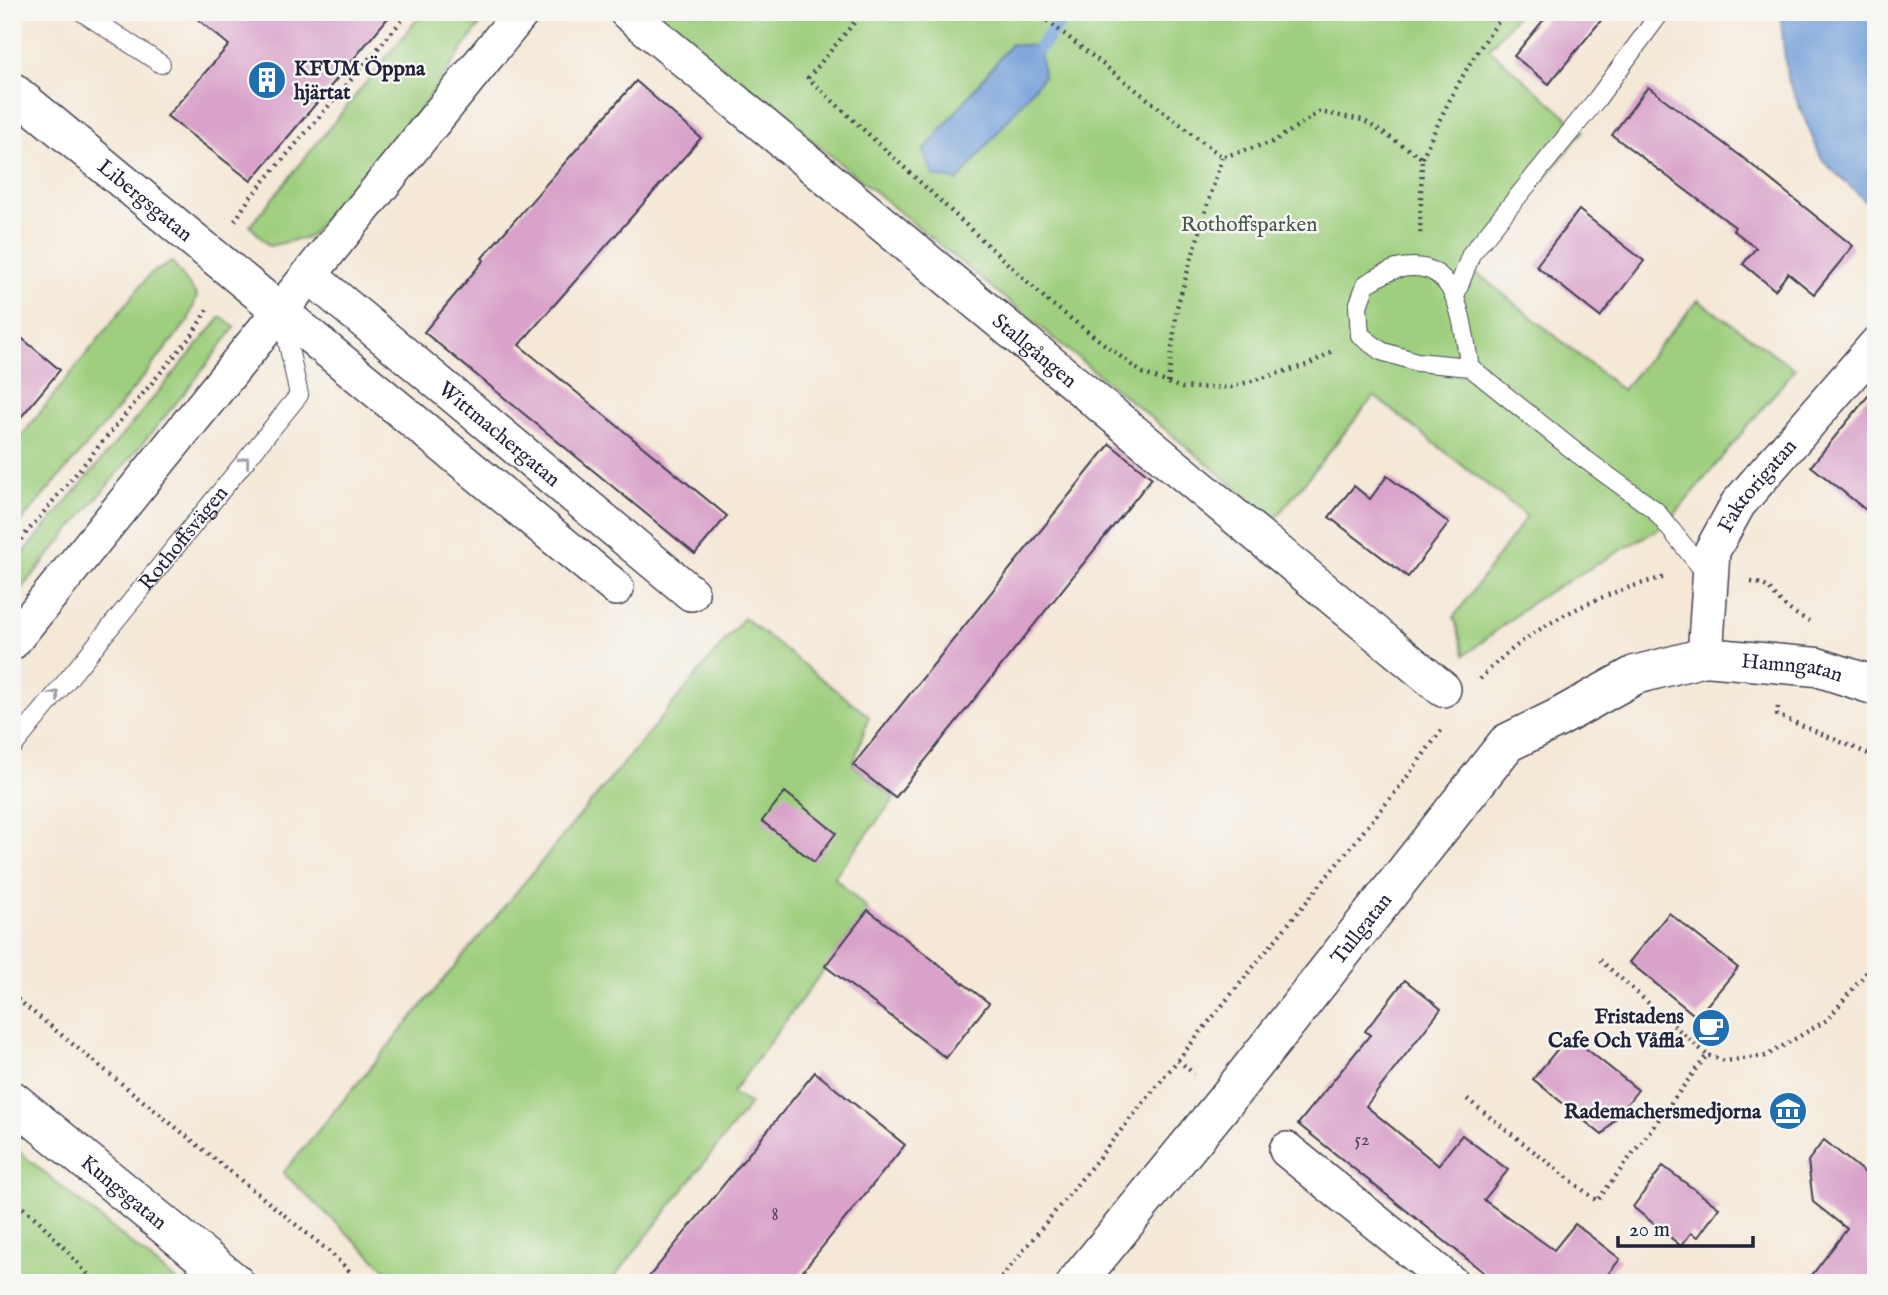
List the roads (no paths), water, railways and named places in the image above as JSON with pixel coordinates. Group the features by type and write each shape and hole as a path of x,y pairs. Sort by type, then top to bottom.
{"street":[{"path":"12,642 522,12"},
{"name":"Stallgången","path":"627,12 1458,688"},
{"name":"Libergsgatan","path":"12,90 280,311"},
{"name":"Wittmachergatan","path":"309,275 691,593"},
{"path":"280,311 617,588"},
{"name":"Faktorigatan","path":"1705,657 1712,551 1738,504 1876,345"},
{"name":"Hamngatan","path":"1705,657 1817,667 1876,686"},
{"name":"Tullgatan","path":"1076,1283 1226,1100 1507,743 1636,675 1705,657"},
{"name":"Kungsgatan","path":"12,1100 235,1283"},
{"path":"1287,1150 1451,1283"}],"lane":[{"path":"82,12 161,64"},
{"path":"1455,295 1471,254 1597,99 1661,12"},
{"path":"1470,367 1455,295 1438,274 1418,267 1394,270 1366,284 1358,306 1360,335 1381,351 1417,362 1470,367 1578,454 1655,510 1710,579"},
{"name":"Rothoffsvägen","path":"12,748 299,395 280,311"}],"water":[{"path":"1780,12 1876,12 1876,211 1822,160 1787,77"},
{"path":"1011,44 1040,47 1043,77 958,181 934,176 923,152"}],"waterway":[{"path":"1040,47 1068,12"}],"place":[{"name":"KFUM Öppna hjärtat","path":"267,80"},
{"name":"Fristadens Cafe Och Våffla","path":"1711,1028"},
{"name":"Rademachersmedjorna","path":"1788,1111"}],"park label":[{"name":"Rothoffsparken","path":"1249,224"}]}
